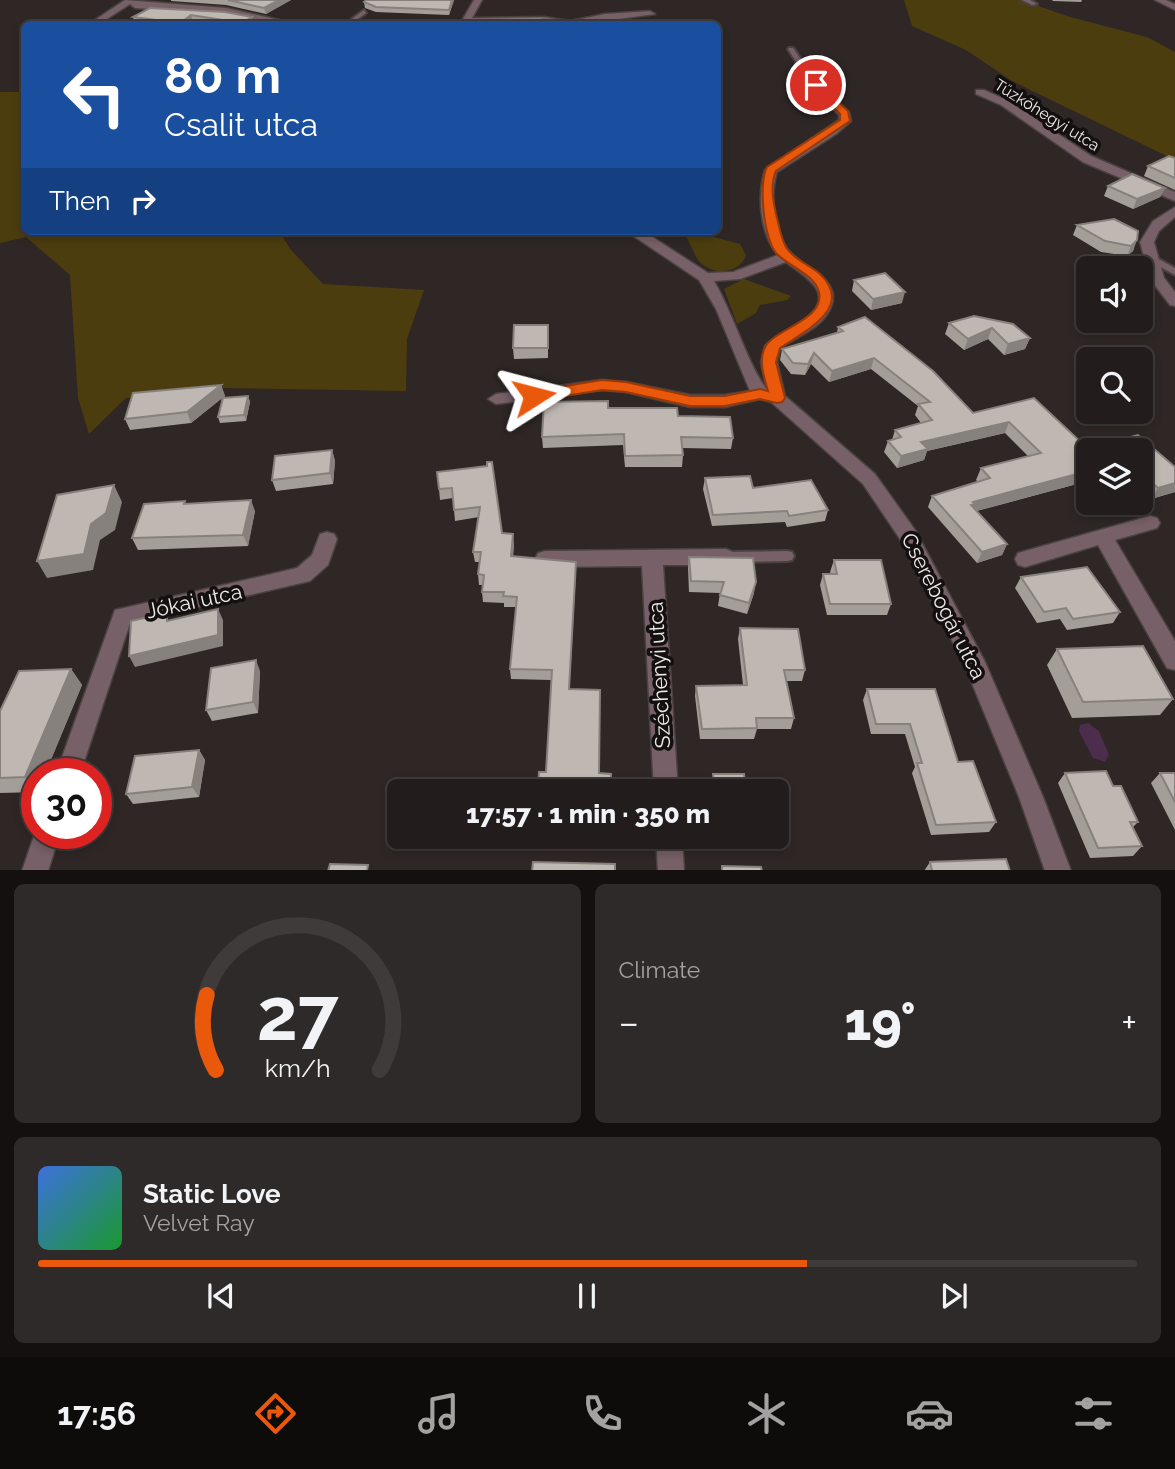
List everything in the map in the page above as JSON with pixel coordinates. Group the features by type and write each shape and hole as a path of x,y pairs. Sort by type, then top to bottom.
{"street":[{"path":"99,21 132,0 135,5 226,11 277,21"},
{"path":"465,21 478,0"},
{"path":"1159,0 1175,7"},
{"path":"585,21 650,14"},
{"path":"517,21 550,21"},
{"path":"496,399 602,385 626,387 690,401 725,401 769,396 769,362 774,346 817,317 826,298 825,289 816,277 787,257 777,243 767,202 767,179 771,170 841,126 847,117 816,85"},
{"name":"Tűzkőhegyi utca","path":"980,92 1005,103 1087,159 1175,197"},
{"path":"1152,256 1148,237 1164,218 1175,211"},
{"name":"Cserebogár utca","path":"640,235 705,277 723,309 748,372 769,396 831,443 869,479 908,535 979,674 1058,870"},
{"path":"705,277 735,276 787,257"},
{"path":"1153,259 1157,279 1175,302"},
{"path":"1026,559 1150,523"},
{"path":"1103,537 1175,661"},
{"name":"Jókai utca","path":"73,758 122,616 303,575 320,559 327,539"},
{"name":"Széchenyi utca","path":"652,558 665,779"},
{"path":"545,559 726,558"},
{"path":"34,870 41,849"},
{"path":"670,849 671,870"}],"lane":[{"path":"1025,0 1034,4"},
{"path":"352,21 364,12"},
{"path":"791,49 816,85"},
{"path":"1153,259 1175,272"},
{"path":"726,558 787,556"}],"shaded area":[{"path":"904,0 1021,0 1070,17 1147,37 1175,52 1175,160 1012,81 966,50 912,26"},
{"path":"0,92 21,92 21,235 282,235 291,250 323,284 424,290 407,339 406,391 222,388 126,398 89,434 78,398 70,275 26,237 0,243"},
{"path":"685,235 706,235 740,244 746,255 743,262 731,270 717,271 698,260"},
{"path":"744,279 791,296 787,300 760,305 756,313 737,324 724,289"},
{"path":"1088,723 1099,731 1109,755 1105,762 1093,758 1079,731 1080,725"}],"building":[{"path":"228,0 279,0 264,8"},
{"path":"452,0 449,10 376,7 364,2"},
{"path":"150,8 225,12 252,17 245,21 229,21 191,15 183,21 164,21 133,17"},
{"path":"540,19 542,21 488,21"},
{"path":"1169,156 1175,158 1175,178 1148,166"},
{"path":"1132,174 1165,188 1137,199 1108,186"},
{"path":"1114,219 1138,231 1137,240 1131,246 1105,241 1077,225"},
{"path":"885,273 905,292 873,299 854,280"},
{"path":"974,316 1013,324 1030,338 1008,344 992,328 968,339 949,323"},
{"path":"865,317 933,371 973,413 1034,398 1076,438 1076,474 973,502 975,504 971,505 1007,544 982,552 932,496 990,478 981,468 1041,453 1009,422 921,442 928,449 901,456 888,441 901,437 895,430 932,420 918,404 930,402 874,358 832,371 814,353 808,364 793,363 782,349 843,331 838,327"},
{"path":"514,325 548,325 548,348 513,348"},
{"path":"221,385 187,412 125,419 133,393"},
{"path":"248,396 244,415 218,417 223,398"},
{"path":"608,401 608,408 677,408 678,416 730,417 733,438 681,437 683,455 625,456 624,434 542,437 544,402"},
{"path":"1153,448 1175,467 1175,483 1158,488 1153,484"},
{"path":"332,450 330,473 272,480 275,456"},
{"path":"487,462 492,462 502,533 513,534 511,556 576,562 569,689 600,690 599,773 611,774 611,779 539,779 539,772 546,772 552,670 510,669 517,597 503,596 504,592 482,592 484,575 478,574 481,552 473,552 480,507 454,510 452,488 439,489 437,472 487,466"},
{"path":"750,476 753,488 811,480 828,510 789,516 787,511 713,515 705,478"},
{"path":"114,485 106,513 91,524 84,554 37,561 57,495"},
{"path":"251,500 243,535 132,538 144,504"},
{"path":"689,557 753,558 756,582 749,603 720,595 724,582 691,581"},
{"path":"834,560 881,560 891,604 830,604 823,574 837,574"},
{"path":"1087,567 1120,612 1073,619 1066,608 1044,612 1021,577"},
{"path":"218,609 218,635 129,656 131,621 167,613 167,621"},
{"path":"740,628 798,629 805,670 784,670 794,718 756,718 757,728 702,729 696,686 747,685"},
{"path":"1143,646 1173,699 1083,702 1057,649"},
{"path":"256,660 253,702 206,710 211,668"},
{"path":"71,669 33,758 21,758 21,777 0,778 0,711 19,671"},
{"path":"867,689 935,689 958,762 973,761 996,822 936,825 917,763 922,763 910,724 876,724"},
{"path":"199,750 192,787 126,794 135,756"},
{"path":"1106,771 1113,786 1121,786 1138,822 1130,822 1142,846 1098,848 1065,773"},
{"path":"1160,773 1175,773 1175,802"},
{"path":"713,774 744,774 745,779 714,779"},
{"path":"1006,859 1010,870 932,870 930,862"},
{"path":"533,862 615,864 615,870 532,870"},
{"path":"330,864 368,865 367,870 328,870"},
{"path":"722,866 761,867 762,870 722,870"}],"route":[{"path":"534,396 602,385 626,387 690,401 725,401 760,394 777,398 769,362 774,346 817,317 824,308 826,298 825,289 816,277 787,257 777,243 767,202 767,179 771,170 845,121 845,114 816,85"}]}
